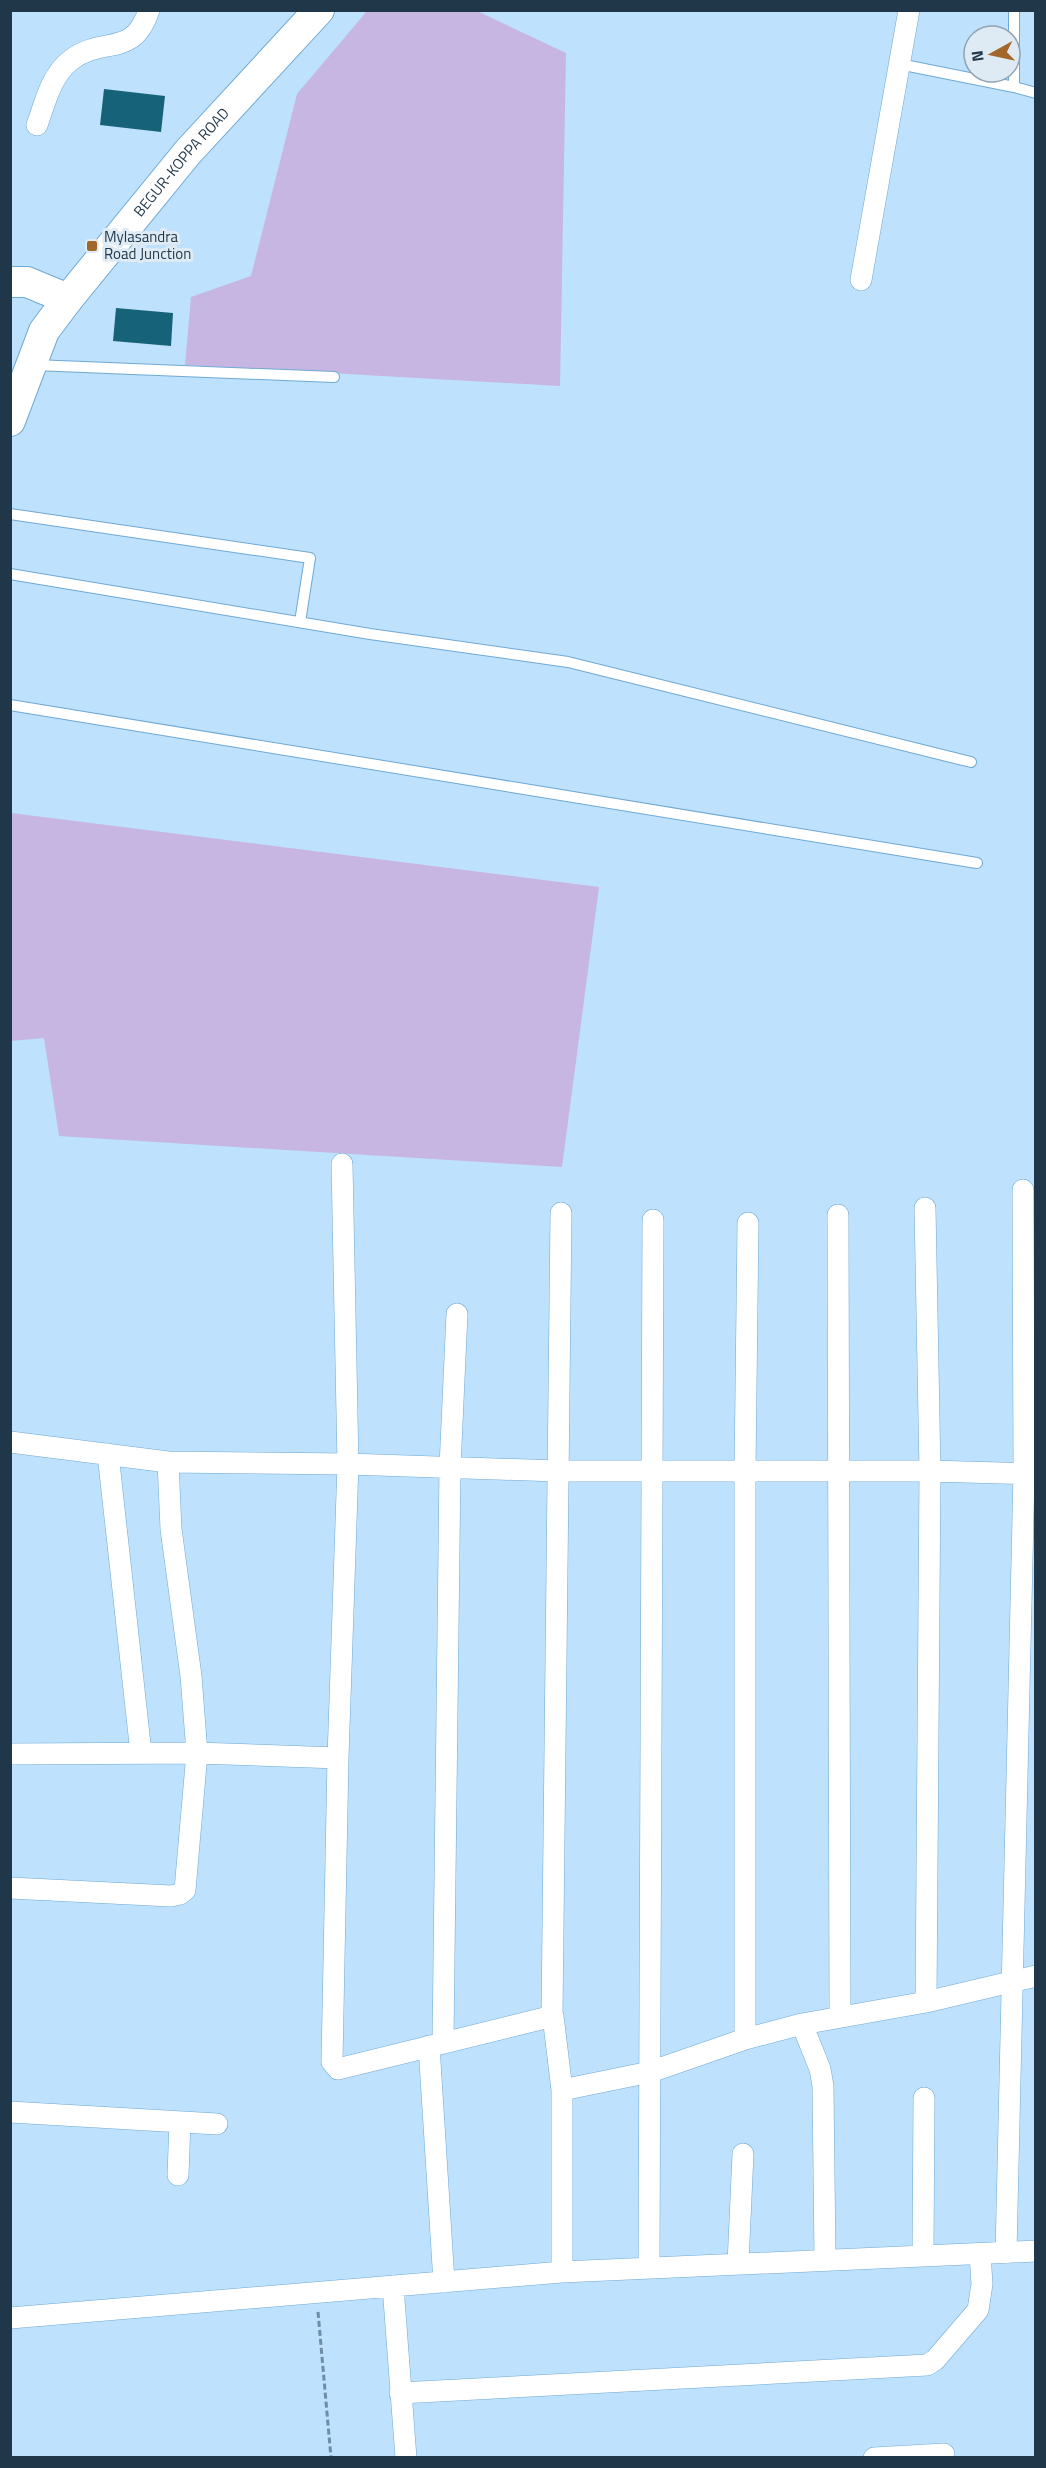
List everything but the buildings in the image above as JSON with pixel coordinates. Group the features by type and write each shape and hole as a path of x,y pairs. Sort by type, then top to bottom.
{"main road":[{"name":"BEGUR-KOPPA ROAD","path":"10,421 44,331 68,299 188,152 319,10"},
{"path":"10,282 27,282 68,299"}],"street":[{"path":"37,126 54,79 71,60 95,47 128,42 143,27 149,10"},
{"path":"861,280 909,10"},
{"path":"342,1164 348,1464 338,1758 332,2062 338,2069 552,2016"},
{"path":"1006,2253 1030,1474 1023,1190"},
{"path":"925,1208 930,1471 926,2002"},
{"path":"561,1213 552,2016 562,2090 562,2272"},
{"path":"838,1215 840,2015"},
{"path":"649,2268 653,1220"},
{"path":"744,2039 748,1223"},
{"path":"444,2282 436,2044 450,1467 457,1314"},
{"path":"10,1442 168,1462 348,1464 557,1471 930,1471 1030,1474"},
{"path":"108,1454 141,1753"},
{"path":"10,1888 171,1896 185,1890 197,1753 191,1676 171,1529 168,1462"},
{"path":"10,1754 197,1753 338,1758"},
{"path":"562,2090 650,2072 744,2039 802,2024 840,2015 926,2002 1035,1976"},
{"path":"802,2024 817,2062 823,2086 825,2260"},
{"path":"923,2255 924,2098"},
{"path":"10,2112 217,2124"},
{"path":"178,2175 180,2122"},
{"path":"738,2264 743,2154"},
{"path":"10,2318 562,2272 1035,2251"},
{"path":"400,2393 927,2365 935,2360 978,2310 982,2284 980,2254"},
{"path":"393,2286 406,2457"},
{"path":"874,2457 944,2454"}],"lane":[{"path":"1014,10 1014,87"},
{"path":"899,64 1035,93"},
{"path":"30,365 334,377"},
{"path":"10,514 310,558 300,622"},
{"path":"10,574 300,622 568,662 971,762"},
{"path":"10,705 977,863"}],"path":[{"path":"317,2293 331,2457"}],"shaded area":[{"path":"367,11 477,11 566,53 560,386 185,365 191,297 251,276 297,94"},
{"path":"11,813 599,887 562,1167 59,1136 44,1038 11,1041"}],"place":[{"name":"Mylasandra Road Junction","path":"92,246"}]}
